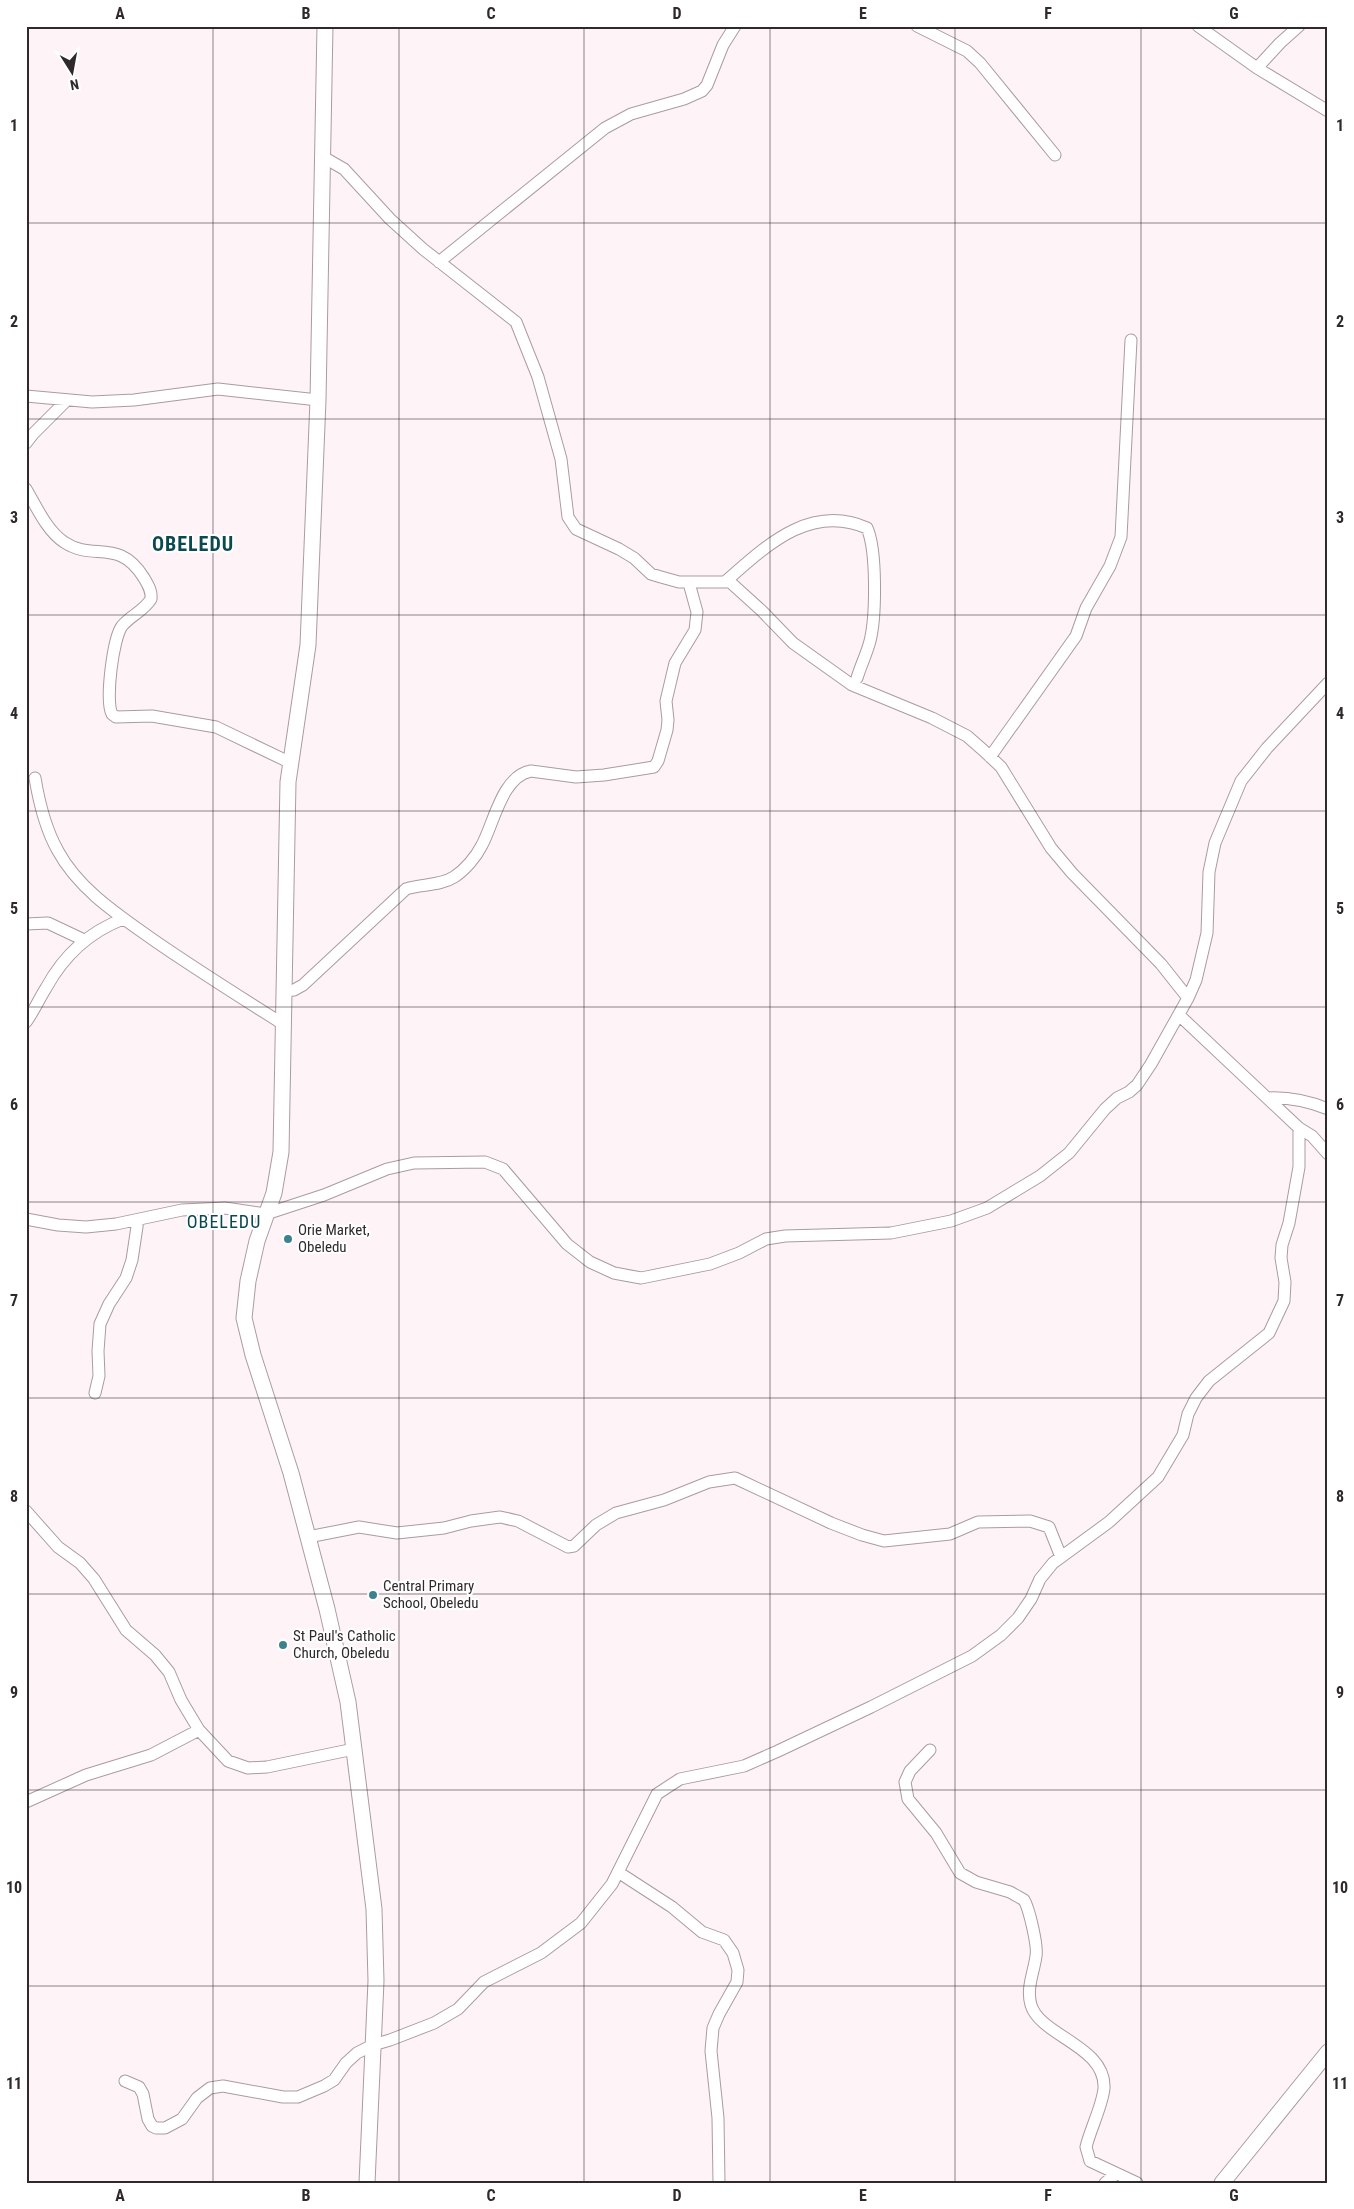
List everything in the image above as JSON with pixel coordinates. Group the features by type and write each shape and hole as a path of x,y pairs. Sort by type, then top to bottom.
{"main road":[{"path":"326,26 318,400 308,645 288,782 281,1152 274,1193 257,1241 248,1281 244,1318 308,1537 327,1609 348,1702 374,1909 376,1981 367,2183"},
{"path":"1222,2183 1328,2052"}],"street":[{"path":"439,262 605,128 631,114 684,99 702,91 707,85 723,45 735,26"},
{"path":"917,26 967,51 980,63 1055,155"},
{"path":"1198,26 1257,68 1328,111"},
{"path":"1257,68 1299,26"},
{"path":"323,157 344,169 390,219 439,262 516,322 538,377 560,458 568,517 576,529 619,549 634,558 651,574 679,582 730,582 793,643 852,685 967,736 1001,767 1051,848 1161,964 1188,998"},
{"path":"990,756 1076,636 1086,608 1110,566 1121,537 1131,340"},
{"path":"26,396 92,402 134,400 218,389 318,400"},
{"path":"26,443 67,400"},
{"path":"26,489 46,521 64,543 77,548 121,555 136,567 149,588 151,599 147,606 127,621 117,635 111,674 110,705 112,714 116,717 152,716 216,727 291,763"},
{"path":"726,581 774,542 806,524 814,521 829,520 867,528 871,536 873,618 870,640 856,678"},
{"path":"284,991 294,990 303,985 406,889 419,884 448,881 455,876 469,863 482,846 505,792 524,772 531,771 576,776 604,775 654,767 658,762 667,730 666,701 675,663 695,630 697,612 689,583"},
{"path":"26,1219 58,1225 86,1227 138,1220 182,1210 225,1208 266,1214 324,1196 387,1169 414,1163 484,1162 504,1169 567,1244 590,1262 614,1273 641,1278 710,1264 739,1253 766,1238 891,1233 951,1221 987,1208 1040,1176 1068,1153 1105,1109 1136,1085 1151,1064 1179,1015 1196,980 1207,933 1208,872 1215,843 1241,781 1267,748 1328,683"},
{"path":"35,778 38,798 57,850 70,868 102,903 214,982 283,1024"},
{"path":"26,1022 64,960 84,940 100,929 123,919"},
{"path":"26,924 36,922 48,924 84,940"},
{"path":"1179,1015 1299,1128 1312,1136 1328,1154"},
{"path":"1268,1098 1286,1098 1308,1102 1328,1109"},
{"path":"125,2081 139,2087 144,2094 152,2126 156,2128 165,2128 182,2120 196,2098 210,2088 223,2086 283,2097 298,2097 312,2092 334,2080 346,2063 357,2053 373,2045 434,2023 458,2009 484,1982 541,1953 581,1923 612,1884 657,1794 680,1779 744,1766 871,1708 972,1656 1001,1635 1018,1618 1040,1579 1053,1563 1109,1522 1158,1477 1183,1434 1188,1414 1209,1381 1269,1333 1278,1318 1284,1301 1285,1282 1281,1258 1282,1245 1289,1223 1299,1167 1299,1128"},
{"path":"95,1393 99,1376 100,1324 109,1304 126,1278 132,1260 138,1220"},
{"path":"308,1537 359,1527 397,1533 444,1528 471,1520 500,1517 518,1522 568,1548 574,1546 596,1525 616,1513 664,1500 709,1482 735,1478 831,1523 884,1541 950,1534 978,1522 1030,1521 1049,1527 1061,1557"},
{"path":"26,1511 58,1547 80,1563 94,1579 126,1630 154,1655 169,1672 180,1700 199,1730 228,1761 248,1768 267,1767 354,1749"},
{"path":"26,1802 86,1775 151,1756 199,1730"},
{"path":"930,1750 910,1771 905,1782 908,1799 936,1833 960,1873 976,1882 1020,1896 1026,1903 1037,1949 1031,1979 1031,2004 1040,2021 1068,2038 1089,2056 1098,2067 1103,2079 1104,2090 1087,2141 1087,2156 1090,2161 1137,2183"},
{"path":"618,1872 672,1907 702,1932 724,1940 733,1953 738,1970 737,1982 713,2028 711,2051 718,2118 719,2183"},
{"path":"1105,2183 1116,2174"}],"place":[{"name":"Orie Market, Obeledu","path":"288,1239"},
{"name":"Central Primary School, Obeledu","path":"373,1595"},
{"name":"St Paul's Catholic Church, Obeledu","path":"283,1645"}],"district":[{"name":"OBELEDU","path":"193,544"},
{"name":"OBELEDU","path":"224,1222"}]}
